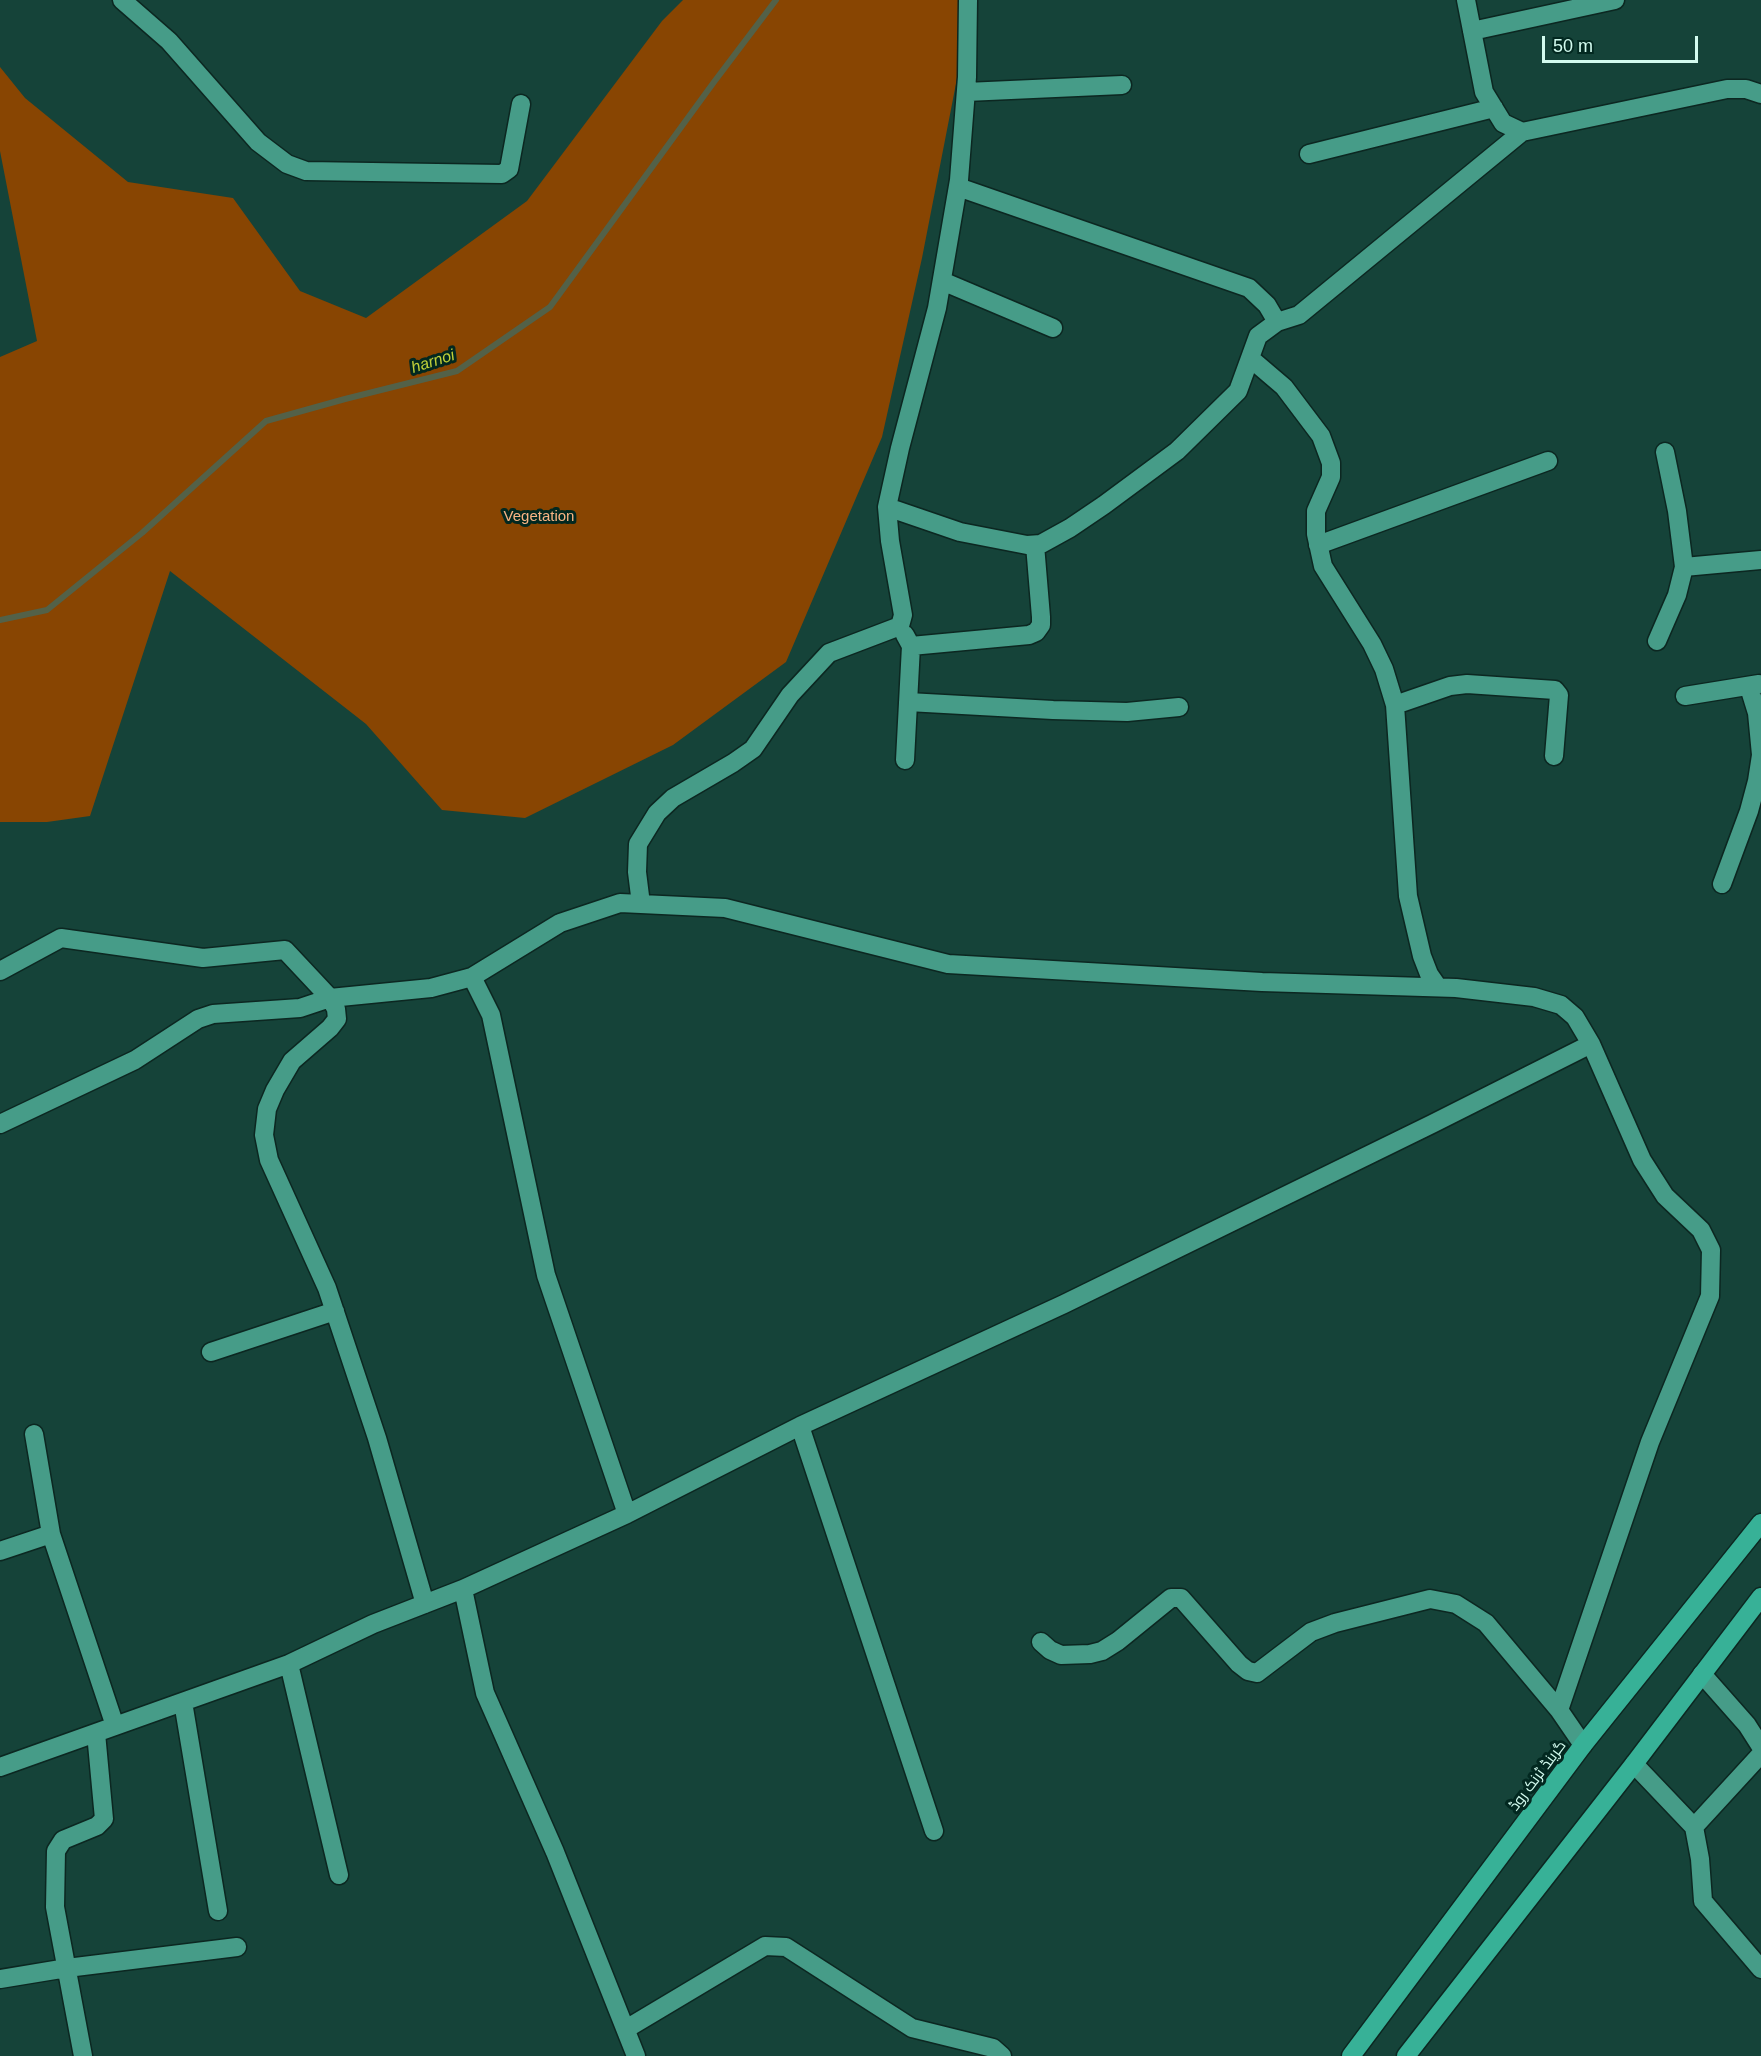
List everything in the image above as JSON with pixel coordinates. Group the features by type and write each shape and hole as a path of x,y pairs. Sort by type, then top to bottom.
{"highway":[{"name":"گرینڈ ٹرنک روڈ","path":"1351,2056 1583,1745 1761,1523"},
{"path":"1406,2056 1761,1597"}],"street":[{"path":"122,0 169,41 258,142 287,164 306,171 502,174 509,170 521,104"},
{"path":"905,760 911,646 900,626 903,615 890,541 887,507 937,308 958,187 966,92 968,0"},
{"path":"1466,0 1484,92 1503,123 1522,132"},
{"path":"1472,31 1615,0"},
{"path":"966,92 1122,85"},
{"path":"887,507 960,532 1027,545 1041,544 1070,528 1177,451 1238,391 1258,336 1277,322 1299,315 1522,132 1727,89 1746,89 1761,94"},
{"path":"1309,153 1494,108"},
{"path":"958,187 1249,288 1267,305 1277,322"},
{"path":"942,281 1053,328"},
{"path":"1250,358 1284,387 1321,436 1331,463 1331,477 1316,511 1318,545 1323,566 1372,644 1384,669 1395,705 1408,896 1422,956 1429,974 1438,987"},
{"path":"1657,641 1677,595 1684,567 1677,511 1665,452"},
{"path":"1318,545 1548,461"},
{"path":"911,646 1036,632 1041,625 1041,617 1035,545"},
{"path":"1684,567 1761,560"},
{"path":"641,904 637,872 638,844 657,813 673,798 753,749 790,695 829,652 900,626"},
{"path":"1395,705 1450,686 1467,684 1555,690 1559,695 1554,756"},
{"path":"1685,696 1755,685 1761,755 1752,828 1722,884"},
{"path":"908,702 1127,712 1179,707"},
{"path":"0,1124 135,1060 198,1019 213,1014 300,1008 330,998 431,988 472,977 560,924 620,903 725,908 948,964 1262,982 1438,987 1534,997 1561,1005 1575,1017 1591,1044 1642,1160 1665,1196 1701,1230 1712,1250 1712,1273 1710,1296 1650,1442 1559,1710"},
{"path":"0,971 61,938 203,958 285,950 330,998 336,1009 337,1019 330,1028 292,1061 267,1109 264,1135 269,1160 309,1244 335,1311 377,1438 425,1604"},
{"path":"472,977 492,1015 546,1275 627,1514"},
{"path":"0,1767 289,1664 373,1624 463,1589 627,1514 800,1426 1064,1304 1591,1044"},
{"path":"211,1352 335,1311"},
{"path":"800,1426 934,1831"},
{"path":"34,1434 51,1534 115,1726"},
{"path":"0,1551 51,1534"},
{"path":"463,1589 485,1693 559,1862 636,2056"},
{"path":"1041,1642 1050,1650 1061,1655 1090,1654 1102,1651 1171,1599 1181,1598 1239,1664 1248,1671 1257,1673 1311,1632 1335,1623 1430,1599 1456,1604 1486,1623 1559,1710 1583,1745"},
{"path":"289,1664 339,1875"},
{"path":"1702,1674 1748,1725 1761,1747"},
{"path":"183,1702 218,1911"},
{"path":"83,2056 55,1907 56,1851 63,1840 96,1826 104,1819 96,1732"},
{"path":"1694,1827 1761,1754"},
{"path":"1634,1764 1694,1827 1700,1858 1703,1901 1761,1969"},
{"path":"626,2029 765,1946 786,1947 912,2028 993,2048 1002,2056"},
{"path":"0,1979 67,1968 237,1947"}],"green space":[{"name":"Vegetation","path":"683,0 960,0 961,58 922,258 882,437 786,662 673,745 525,818 442,810 366,724 170,571 90,816 47,822 0,822 0,357 37,341 0,151 0,67 25,98 128,182 233,198 300,291 366,318 527,201 662,21"}],"waterway":[{"name":"harnoi","path":"0,620 47,610 142,533 266,421 457,371 550,307 776,0"}]}
